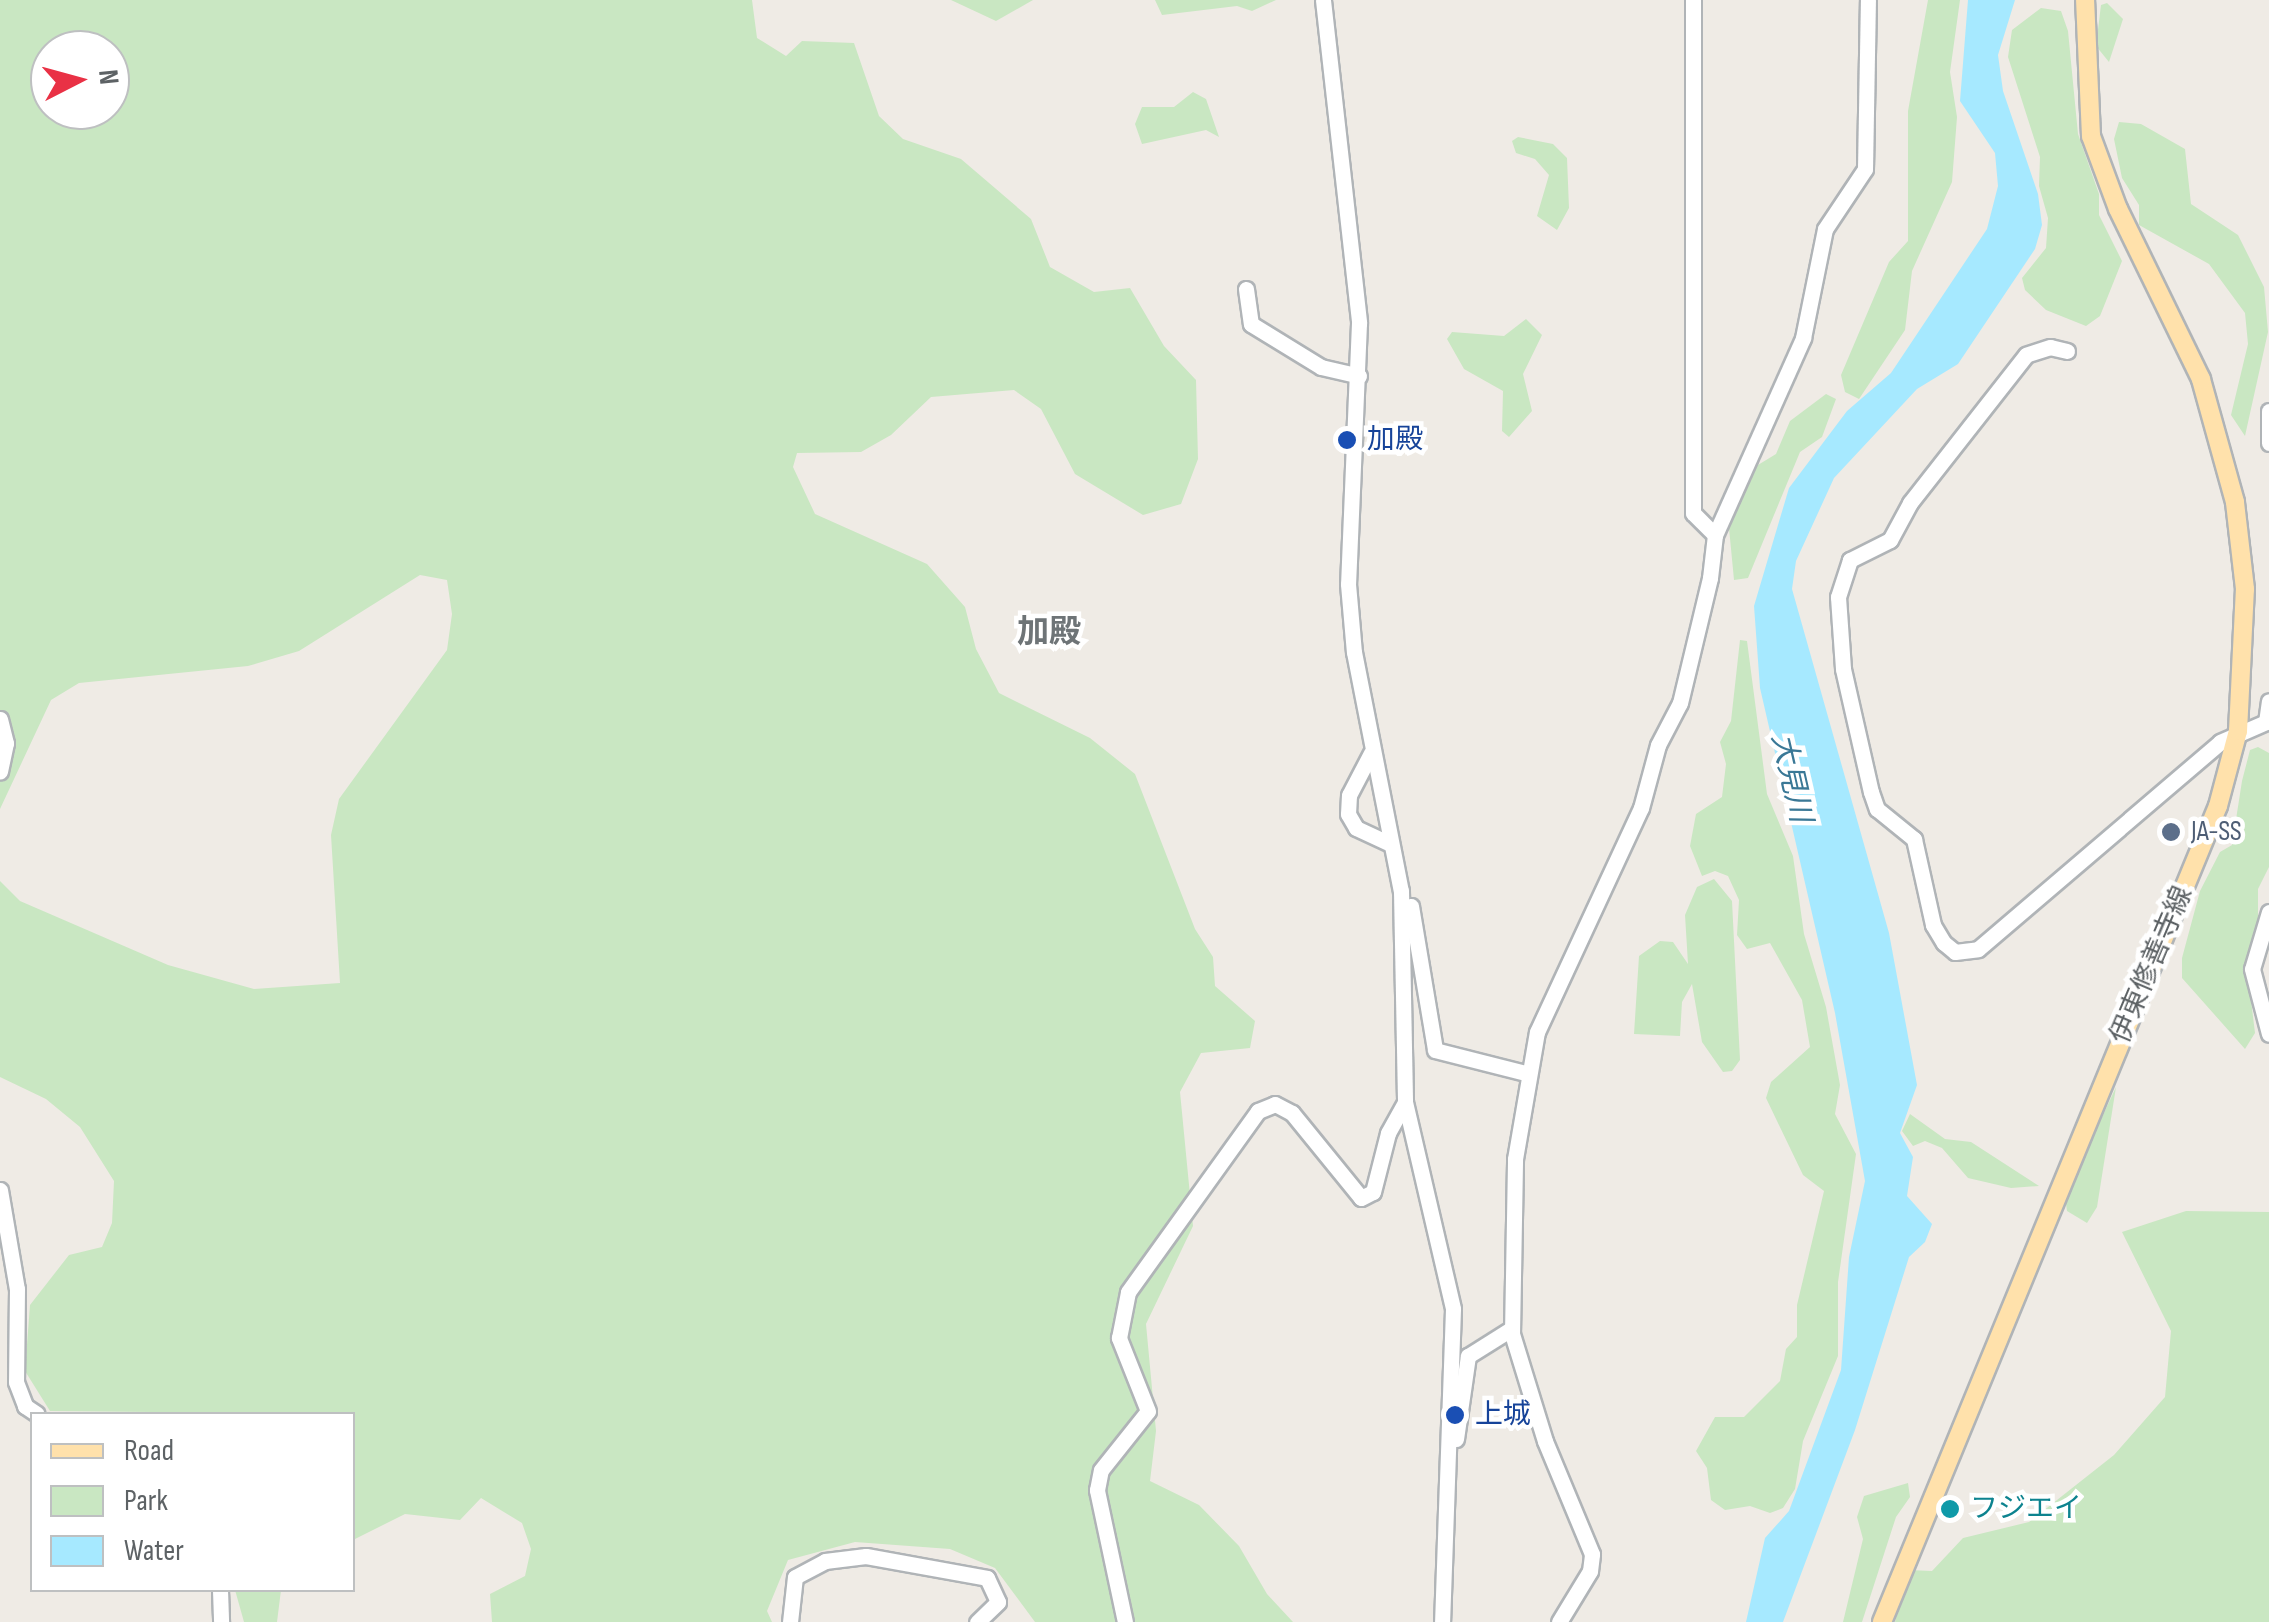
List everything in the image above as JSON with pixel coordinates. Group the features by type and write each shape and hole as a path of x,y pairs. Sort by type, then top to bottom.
{"main road":[{"name":"伊東修善寺線","path":"1882,1622 2218,806 2238,731 2245,589 2235,502 2201,379 2118,209 2091,136 2085,0"}],"street":[{"path":"1324,0 1359,324 1348,584 1371,753 1400,885 1414,918 1436,1050 1526,1073"},
{"path":"1694,0 1692,513 1715,535"},
{"path":"1558,1622 1590,1570 1592,1554 1544,1441 1511,1329 1516,1159 1526,1073 1537,1032 1641,808 1658,745 1680,703 1705,610 1715,535 1803,338 1825,229 1866,168 1868,0"},
{"path":"1246,289 1251,324 1320,367 1359,376"},
{"path":"2066,351 2050,347 2026,356 1910,502 1890,540 1850,560 1838,597 1844,669 1871,792 1877,809 1914,838 1933,924 1944,943 1955,952 1978,949 2238,731 2268,725 2269,701"},
{"path":"2268,419 2269,443"},
{"path":"0,720 6,743 0,771"},
{"path":"1371,753 1349,795 1348,814 1356,828 1391,844"},
{"path":"1400,885 1405,1102 1450,1291 1450,1442 1442,1622"},
{"path":"2269,912 2252,969 2269,1034"},
{"path":"1126,1622 1098,1490 1101,1470 1148,1410 1120,1338 1128,1292 1258,1111 1275,1104 1292,1113 1361,1198 1373,1192 1388,1134 1405,1102"},
{"path":"0,1190 15,1258 16,1382 25,1406 34,1412"},
{"path":"1450,1442 1459,1434 1468,1356 1511,1329"},
{"path":"790,1622 795,1577 825,1561 866,1556 987,1578 998,1602 977,1622"},
{"path":"220,1592 221,1622"}],"green space":[{"path":"0,0 752,0 757,38 786,56 802,41 854,43 879,116 903,139 961,159 1031,219 1050,267 1094,292 1130,288 1164,346 1196,380 1198,459 1181,504 1143,515 1075,474 1041,409 1014,390 931,397 891,435 861,452 797,453 793,467 815,514 927,564 965,607 976,649 999,693 1090,738 1135,774 1195,929 1213,957 1215,986 1255,1021 1250,1048 1201,1053 1180,1092 1193,1226 1146,1324 1156,1431 1150,1481 1199,1505 1239,1546 1267,1594 1293,1622 1035,1622 995,1568 950,1549 855,1542 788,1560 767,1611 772,1622 492,1622 490,1594 525,1576 531,1549 522,1523 481,1498 460,1520 405,1514 355,1539 355,1412 50,1411 25,1371 30,1305 69,1255 102,1247 112,1223 114,1181 80,1127 46,1099 0,1077 0,881 20,901 168,965 254,989 340,983 331,835 339,799 447,650 452,614 447,580 420,575 299,651 248,666 79,683 51,700 0,809"},
{"path":"951,0 1033,0 996,21"},
{"path":"1155,0 1276,0 1252,11 1237,6 1162,15"},
{"path":"1928,0 1960,0 1950,72 1957,117 1952,182 1912,271 1905,330 1859,399 1845,392 1841,375 1889,262 1908,241 1908,111"},
{"path":"2107,3 2123,19 2109,62 2096,46 2101,5"},
{"path":"2041,8 2061,11 2068,31 2078,134 2099,194 2099,215 2122,261 2100,316 2086,326 2046,310 2025,290 2022,278 2046,248 2048,218 2039,186 2040,157 2008,57 2012,30"},
{"path":"1193,92 1206,99 1219,137 1206,130 1142,144 1135,124 1142,107 1174,107"},
{"path":"2119,122 2141,124 2185,149 2191,204 2238,235 2264,287 2268,332 2245,436 2231,415 2248,344 2245,313 2209,264 2139,225 2139,205 2122,178 2114,139"},
{"path":"1518,137 1553,144 1567,158 1569,208 1557,230 1537,216 1549,175 1535,159 1516,153 1512,141"},
{"path":"1526,319 1542,335 1523,374 1532,411 1509,437 1502,431 1503,391 1464,369 1447,339 1452,332 1504,336"},
{"path":"1826,394 1836,399 1822,437 1800,452 1748,578 1734,580 1729,528 1753,468 1776,454 1790,421"},
{"path":"1740,640 1747,641 1767,794 1793,856 1804,934 1826,1007 1840,1085 1835,1114 1856,1154 1838,1282 1838,1356 1803,1441 1795,1489 1783,1508 1770,1513 1750,1506 1725,1510 1711,1500 1707,1468 1696,1451 1715,1417 1744,1417 1780,1381 1786,1349 1797,1337 1797,1305 1824,1191 1803,1175 1766,1098 1771,1082 1810,1047 1802,1000 1770,943 1747,949 1737,935 1739,900 1728,876 1715,871 1702,876 1690,846 1696,814 1722,797 1726,764 1720,742 1731,721"},
{"path":"2258,747 2269,753 2269,867 2258,889 2258,927 2246,959 2255,1033 2245,1049 2182,978 2182,958 2200,891 2220,852 2232,845 2250,750"},
{"path":"1714,879 1732,901 1740,1060 1732,1071 1723,1072 1702,1042 1692,984 1682,1002 1680,1036 1634,1034 1639,956 1660,941 1673,942 1688,964 1685,915 1697,887"},
{"path":"2116,1087 2097,1207 2087,1223 2067,1211 2065,1197"},
{"path":"1910,1114 1945,1139 1971,1142 2039,1186 2011,1188 1968,1178 1942,1148 1925,1141 1913,1146 1902,1131"},
{"path":"2186,1211 2269,1212 2269,1622 1895,1622 1908,1570 1932,1571 1963,1538 2029,1522 2114,1455 2165,1397 2171,1331 2122,1232"},
{"path":"1908,1483 1910,1497 1896,1517 1862,1622 1843,1622 1863,1539 1857,1517 1864,1496"},
{"path":"236,1592 281,1592 277,1622 244,1622"}],"water":[{"name":"大見川","path":"1968,0 2015,0 1998,55 2003,91 2038,194 2042,225 2035,249 1958,364 1917,389 1834,478 1796,561 1792,589 1889,933 1917,1085 1900,1133 1913,1157 1907,1196 1932,1224 1925,1242 1909,1257 1855,1430 1783,1622 1746,1622 1765,1538 1789,1511 1841,1370 1849,1257 1865,1181 1835,1013 1760,688 1754,606 1789,488 1847,411 1891,373 1987,229 1998,186 1995,153 1960,101"}],"place":[{"name":"加殿","path":"1347,440"},
{"name":"JA-SS","path":"2171,832"},
{"name":"上城","path":"1455,1415"},
{"name":"フジエイ","path":"1950,1509"}],"district":[{"name":"加殿","path":"1049,633"}]}
